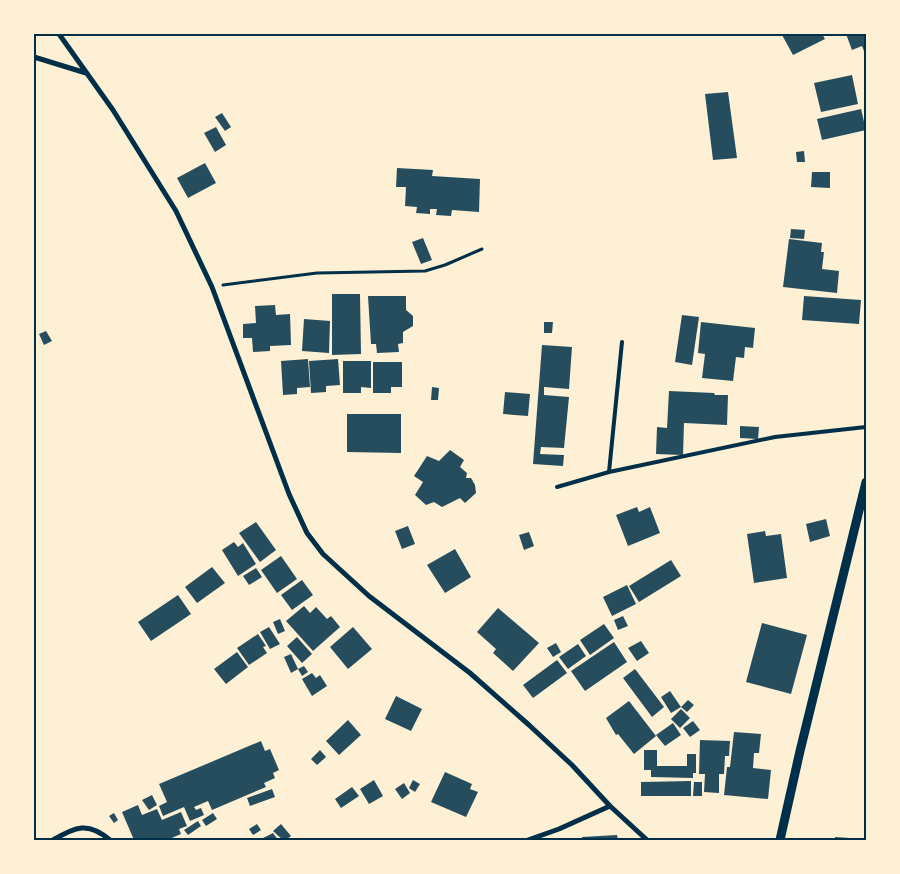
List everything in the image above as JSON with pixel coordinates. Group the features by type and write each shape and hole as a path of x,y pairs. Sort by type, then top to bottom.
{"street":[{"path":"59,34 113,110 176,211 212,287 289,494 307,533 323,554 370,596 470,673 572,765 610,806 647,840"},
{"path":"34,57 86,73"},
{"path":"780,840 866,482"},
{"path":"528,840 559,829 610,806"},
{"path":"53,840 72,829 82,827 93,830 110,840"}],"lane":[{"path":"609,472 622,342"},
{"path":"557,487 609,472 775,437 866,427"}],"path":[{"path":"212,287 317,273 425,271 482,250"}],"building":[{"path":"822,34 825,39 793,55 782,35"},
{"path":"846,34 866,34 866,56 862,46 852,50"},
{"path":"852,75 858,104 821,112 814,83"},
{"path":"728,92 737,158 713,160 705,94"},
{"path":"861,109 866,130 822,140 817,119"},
{"path":"222,113 231,127 225,131 215,117"},
{"path":"216,127 226,145 215,152 204,133"},
{"path":"804,151 805,162 797,162 796,152"},
{"path":"205,163 216,183 188,198 177,178"},
{"path":"397,168 433,170 432,176 480,179 479,212 452,210 451,216 436,215 437,209 430,209 430,214 416,213 417,207 405,206 406,187 396,187"},
{"path":"812,172 830,172 830,188 811,187"},
{"path":"791,229 805,230 804,239 790,238"},
{"path":"423,238 432,260 421,264 412,242"},
{"path":"789,239 822,243 821,252 824,252 822,269 839,271 837,293 783,287"},
{"path":"332,294 360,294 361,354 332,355"},
{"path":"368,296 406,296 406,310 413,316 413,326 403,332 403,343 398,344 399,352 377,353 376,344 371,344"},
{"path":"804,296 861,300 859,324 802,320"},
{"path":"275,305 276,315 290,314 291,345 270,346 270,351 253,352 252,338 243,338 243,324 256,323 255,306"},
{"path":"682,315 699,317 692,365 675,362"},
{"path":"304,319 330,321 329,353 302,351"},
{"path":"544,322 553,322 552,333 544,333"},
{"path":"701,322 755,328 753,348 745,347 744,358 736,357 733,381 702,378 705,354 698,353"},
{"path":"46,331 52,341 44,345 39,334"},
{"path":"542,345 572,347 569,389 544,387 544,395 569,397 564,448 541,447 540,454 564,455 563,466 533,464"},
{"path":"308,359 310,387 297,388 297,394 283,395 281,361"},
{"path":"338,359 340,385 326,386 326,392 311,393 309,361"},
{"path":"343,361 371,361 371,388 361,387 361,393 343,393"},
{"path":"373,362 402,362 402,387 391,387 391,393 373,393"},
{"path":"432,387 439,388 438,400 431,400"},
{"path":"669,391 728,395 727,425 684,423 683,455 656,454 657,427 667,428"},
{"path":"505,392 530,394 528,416 503,414"},
{"path":"347,414 401,414 401,453 347,452"},
{"path":"740,426 759,427 758,439 740,438"},
{"path":"450,450 464,460 460,467 467,473 466,478 471,478 475,485 476,493 465,503 460,498 442,507 434,502 426,505 415,495 423,482 414,476 427,456 439,461"},
{"path":"637,507 639,512 650,507 660,533 628,546 616,515"},
{"path":"826,519 830,536 810,542 806,524"},
{"path":"256,522 276,550 260,562 239,533"},
{"path":"408,526 415,544 402,549 395,531"},
{"path":"765,531 766,536 781,534 787,578 754,583 747,534"},
{"path":"529,532 534,546 524,550 519,535"},
{"path":"234,542 238,547 243,543 256,564 238,576 222,550"},
{"path":"455,549 471,577 445,593 427,565"},
{"path":"281,556 297,579 277,593 261,570"},
{"path":"671,560 681,576 639,602 629,586"},
{"path":"212,567 225,583 197,603 185,587"},
{"path":"256,568 262,577 249,585 243,576"},
{"path":"302,580 313,595 292,610 281,595"},
{"path":"627,585 636,604 612,616 603,597"},
{"path":"178,595 191,614 151,641 138,622"},
{"path":"304,606 310,613 316,607 327,619 331,616 340,627 313,651 286,621"},
{"path":"498,608 539,643 513,671 493,653 496,649 477,632"},
{"path":"623,616 628,626 618,630 614,620"},
{"path":"280,619 285,631 278,634 273,622"},
{"path":"762,623 807,635 791,694 746,682"},
{"path":"604,624 614,638 590,655 580,640"},
{"path":"269,627 280,644 270,649 260,632"},
{"path":"353,627 372,649 348,669 330,647"},
{"path":"258,634 266,646 263,647 267,653 249,665 237,648"},
{"path":"297,637 312,654 302,663 287,646"},
{"path":"641,641 649,653 637,661 628,648"},
{"path":"614,642 627,662 585,691 571,671"},
{"path":"556,643 561,652 553,657 547,648"},
{"path":"578,644 586,656 568,669 559,657"},
{"path":"237,652 248,667 226,684 214,669"},
{"path":"291,654 298,669 291,673 284,657"},
{"path":"557,660 567,673 533,698 523,685"},
{"path":"304,666 308,672 302,676 298,669"},
{"path":"635,669 664,707 652,717 623,678"},
{"path":"312,673 316,678 320,675 327,686 312,696 302,679"},
{"path":"670,691 681,707 671,713 661,697"},
{"path":"396,696 422,709 411,731 385,719"},
{"path":"688,700 694,705 687,712 681,707"},
{"path":"629,701 656,736 634,754 618,734 616,735 606,718"},
{"path":"681,709 690,718 680,728 671,719"},
{"path":"348,720 361,735 339,755 326,741"},
{"path":"693,721 700,730 690,737 683,728"},
{"path":"673,723 681,735 665,746 656,735"},
{"path":"734,732 761,734 759,753 754,753 753,768 771,770 768,799 724,795 727,767 730,767"},
{"path":"700,740 730,741 729,756 725,756 724,774 719,774 719,793 704,792 705,774 699,774"},
{"path":"261,741 265,751 270,749 279,770 273,773 275,778 264,783 266,787 212,810 208,801 194,807 196,810 201,808 204,815 190,821 184,807 163,816 159,806 167,802 159,784"},
{"path":"320,750 326,757 317,765 311,759"},
{"path":"644,750 657,750 657,766 687,766 687,754 696,754 696,773 693,773 693,778 651,777 651,770 644,770"},
{"path":"445,772 472,784 470,789 478,792 466,817 431,802"},
{"path":"374,780 383,796 369,804 360,789"},
{"path":"413,780 420,784 415,792 409,788"},
{"path":"691,781 691,796 641,796 641,782"},
{"path":"694,782 702,782 702,796 693,796"},
{"path":"404,783 410,793 402,799 395,789"},
{"path":"352,787 359,796 341,808 335,799"},
{"path":"272,789 275,797 250,806 247,798"},
{"path":"152,795 157,805 149,810 142,800"},
{"path":"138,805 142,815 157,809 162,820 181,812 187,826 179,829 181,834 167,840 134,840 122,812"},
{"path":"114,813 118,820 114,823 109,816"},
{"path":"213,813 217,819 206,826 202,820"},
{"path":"198,821 201,826 188,835 184,830"},
{"path":"257,824 261,830 253,835 249,829"},
{"path":"281,824 291,836 286,840 283,840 273,831"},
{"path":"273,833 278,840 259,840"},
{"path":"617,835 618,840 582,840 582,837"},
{"path":"835,837 850,838 850,840 835,840"}]}
